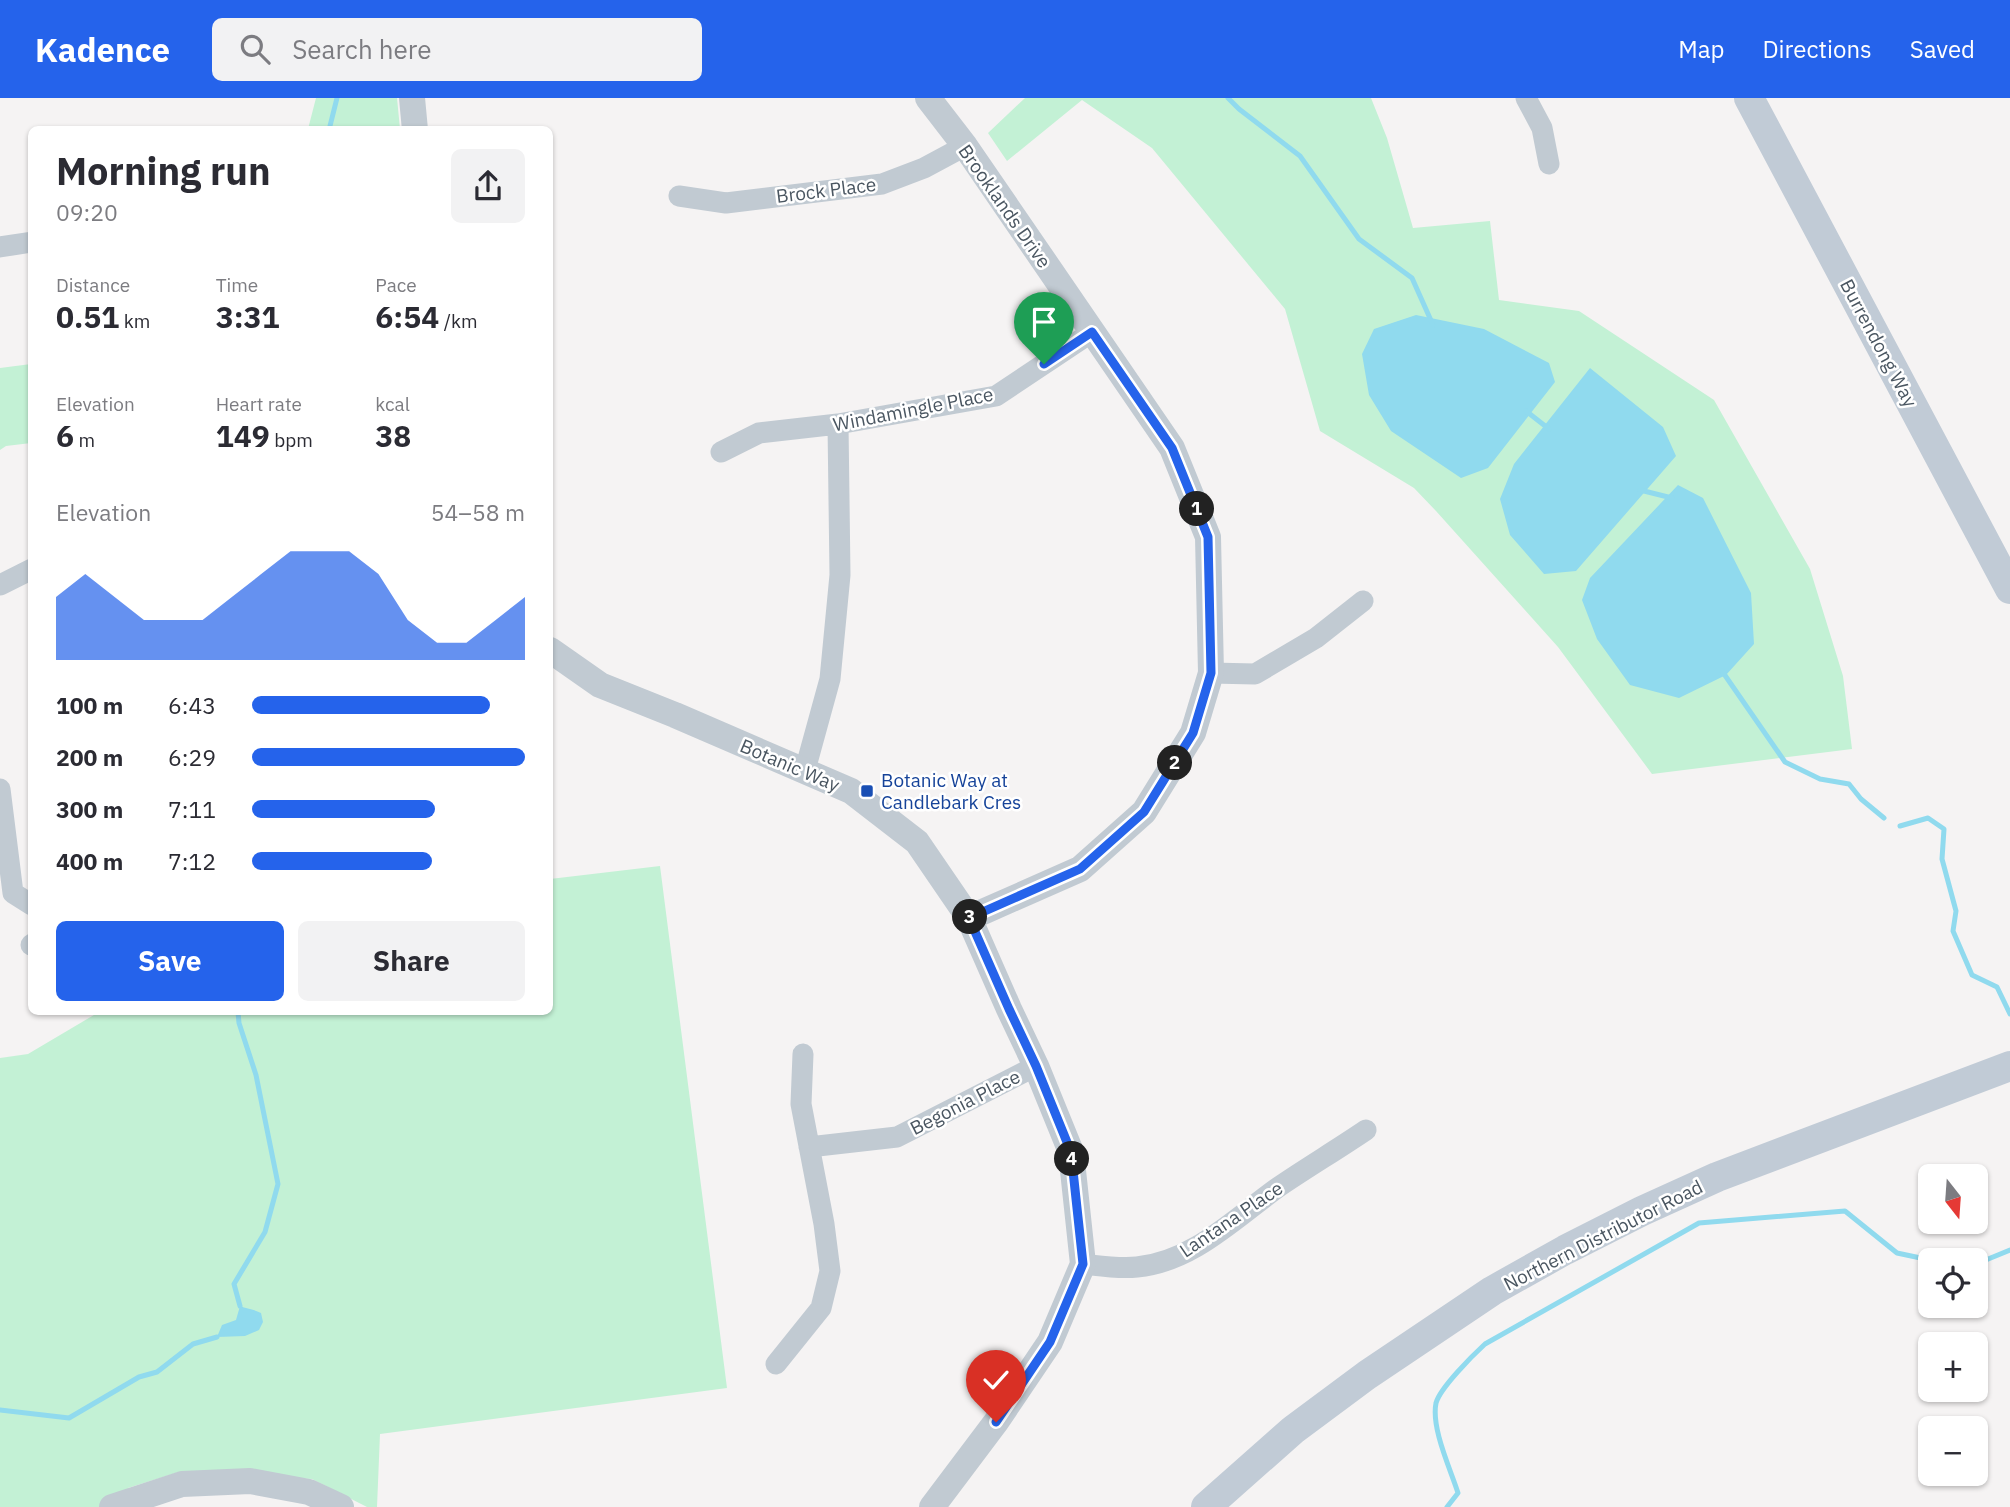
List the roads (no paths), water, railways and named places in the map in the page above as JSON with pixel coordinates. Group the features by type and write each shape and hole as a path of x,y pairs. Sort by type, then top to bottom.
{"main road":[{"name":"Burrendong Way","path":"1749,98 2010,589"},
{"name":"Northern Distributor Road","path":"1206,1507 1293,1430 1367,1375 1492,1291 1565,1250 1717,1177 2010,1066"}],"street":[{"path":"412,98 415,126"},
{"name":"Brooklands Drive","path":"928,98 965,146 1172,448 1208,537 1211,673 1193,733 1144,812 1080,869 969,918"},
{"path":"1526,98 1542,128 1549,164"},
{"name":"Brock Place","path":"679,196 726,202 883,184 924,168 965,146"},
{"path":"0,247 28,243"},
{"name":"Windamingle Place","path":"721,452 759,433 838,424 996,396 1092,332"},
{"path":"805,770 830,679 840,575 838,424"},
{"path":"0,585 28,571"},
{"path":"1211,673 1255,674 1316,638 1363,601"},
{"name":"Botanic Way","path":"553,655 600,685 851,791 917,842 969,918 1036,1066 1071,1152 1083,1264 1050,1342 996,1422 933,1507"},
{"path":"0,789 13,893 28,902"},
{"path":"776,1364 821,1308 830,1271 802,1104 803,1054"},
{"name":"Begonia Place","path":"809,1147 897,1137 1036,1066"},
{"name":"Lantana Place","path":"1083,1264 1115,1268 1139,1267 1173,1258 1202,1244 1281,1186 1366,1130"},
{"path":"113,1507 182,1484 250,1481 309,1492 341,1507"}],"water":[{"path":"1416,315 1484,329 1549,363 1555,382 1488,468 1461,478 1391,431 1369,395 1362,354 1374,329"},
{"path":"1590,368 1663,427 1676,456 1576,571 1544,574 1510,535 1500,499 1514,464"},
{"path":"1678,485 1703,498 1751,593 1754,644 1726,675 1679,698 1630,685 1597,639 1582,600 1590,578"},
{"path":"240,1306 261,1313 263,1322 259,1330 245,1336 217,1337 222,1325 236,1320"}],"waterway":[{"path":"330,126 337,98"},
{"path":"1228,98 1300,156 1359,239 1412,278 1433,325"},
{"path":"1526,411 1549,429"},
{"path":"1640,490 1672,498"},
{"path":"1722,671 1785,762 1820,779 1849,784 1861,799 1884,818"},
{"path":"1900,826 1928,818 1944,829 1942,859 1956,911 1953,931 1972,975 1997,987 2010,1014"},
{"path":"238,1015 256,1075 278,1184 265,1232 234,1284 240,1306"},
{"path":"1447,1507 1458,1493 1439,1436 1435,1413 1439,1397 1457,1372 1485,1344 1699,1223 1845,1211 1897,1253 1918,1257"},
{"path":"1988,1259 2010,1250"},
{"path":"0,1410 69,1418 139,1377 157,1372 193,1344 217,1337"}],"place":[{"name":"Botanic Way at Candlebark Cres","path":"867,791"}]}
